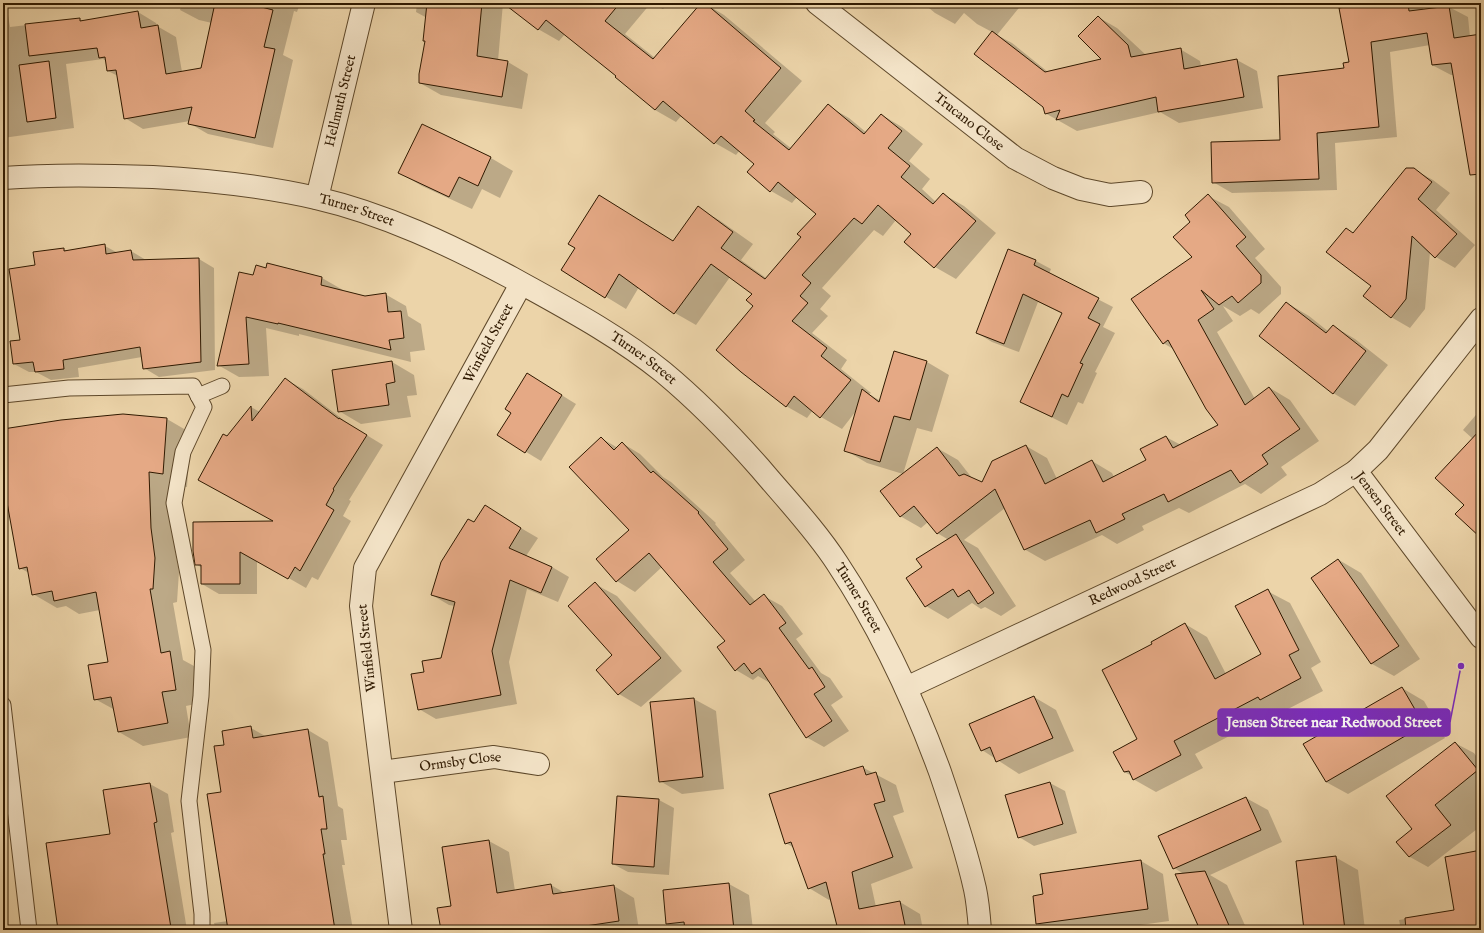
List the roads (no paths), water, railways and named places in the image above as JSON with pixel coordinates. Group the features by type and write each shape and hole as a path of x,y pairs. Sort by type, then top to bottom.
{"street":[{"name":"Hellmuth Street","path":"316,198 364,3"},
{"name":"Trucano Close","path":"817,3 1015,158 1053,178 1081,189 1110,195 1141,192"},
{"name":"Turner Street","path":"3,178 74,175 204,180 258,187 316,198 365,212 423,235 476,259 620,340 662,372 711,415 797,511 836,561 876,627 906,688 929,742 955,814 976,892 980,930"},
{"name":"Winfield Street","path":"401,930 361,606 365,568 521,284"},
{"name":"Jensen Street","path":"1481,319 1378,450 1356,471 1481,637"},
{"name":"Redwood Street","path":"906,688 1320,494 1356,471"},
{"name":"Ormsby Close","path":"382,772 494,757 538,764"}],"lane":[{"path":"3,395 70,388 193,386 204,407 183,452 174,503 203,650 200,696 189,801 202,914 202,930"},
{"path":"198,396 222,386"},
{"path":"3,705 30,930"}],"place":[{"name":"Jensen Street near Redwood Street","path":"1461,666"}]}
